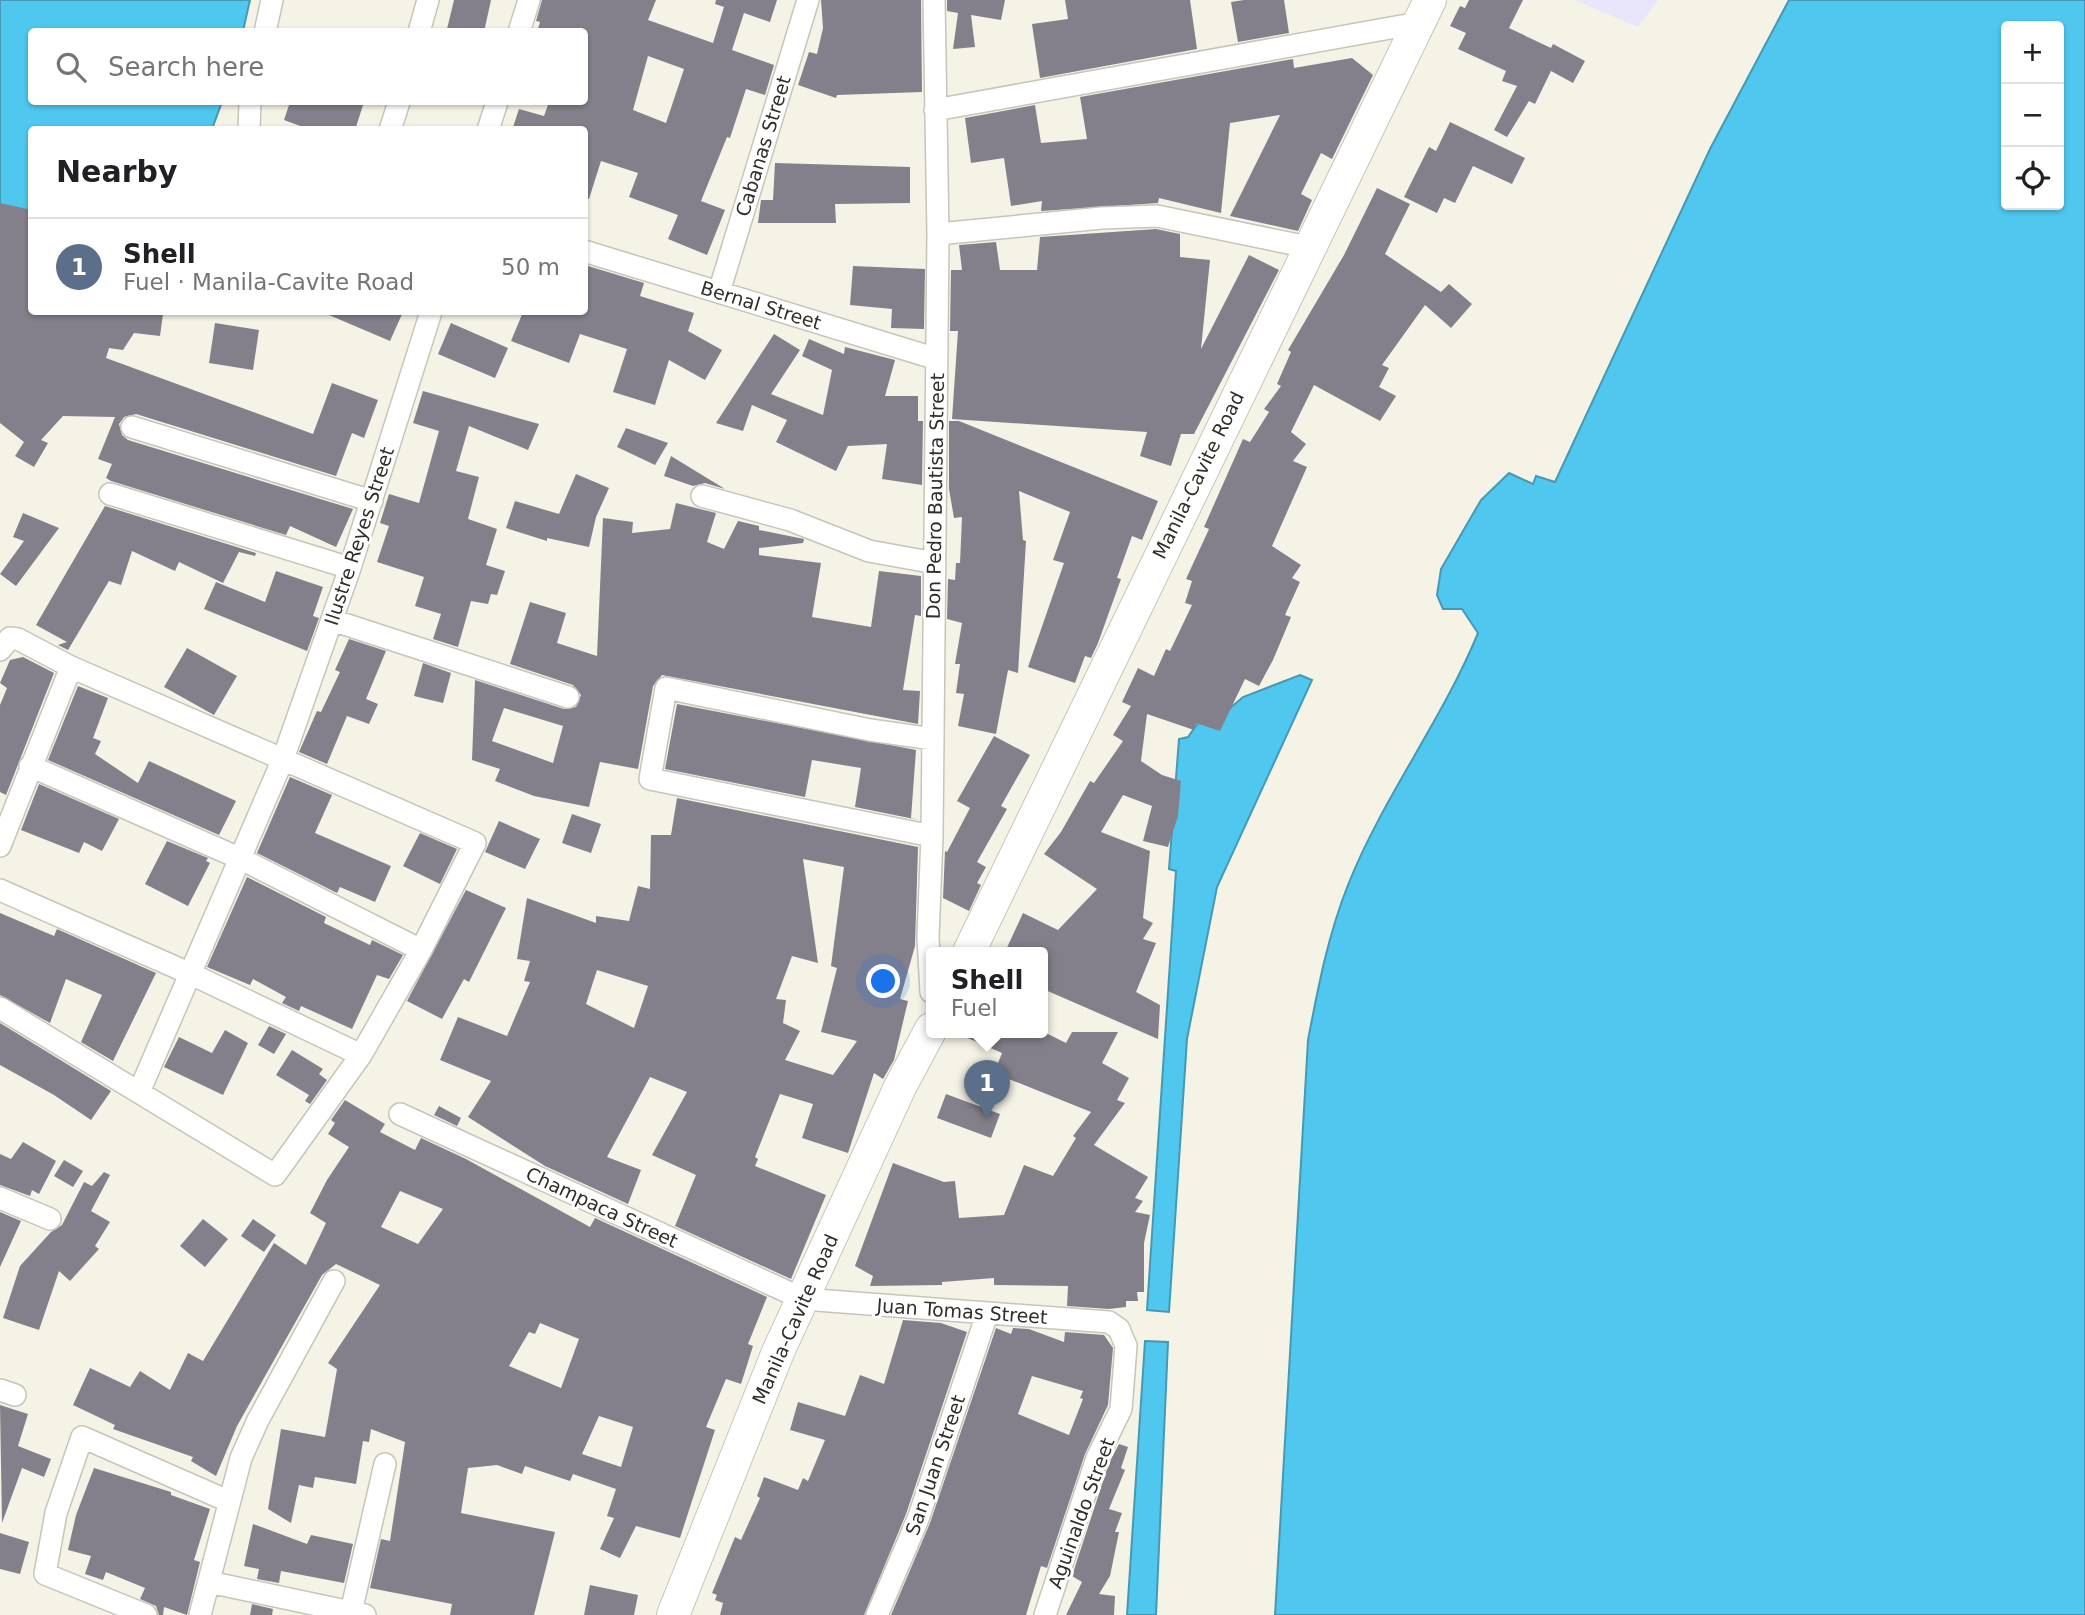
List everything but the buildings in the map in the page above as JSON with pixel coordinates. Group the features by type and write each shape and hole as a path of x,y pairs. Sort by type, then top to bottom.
{"main road":[{"name":"Manila-Cavite Road","path":"971,947 1424,12"},
{"name":"Manila-Cavite Road","path":"673,1615 778,1352 900,1087 926,1038"}],"street":[{"path":"266,28 272,0"},
{"path":"420,28 428,0"},
{"path":"520,28 529,0"},
{"name":"Cabanas Street","path":"719,292 808,0"},
{"name":"Don Pedro Bautista Street","path":"929,947 938,234 934,0"},
{"path":"935,110 1424,12"},
{"path":"249,126 250,105"},
{"path":"391,126 398,105"},
{"path":"489,126 496,105"},
{"path":"938,234 1102,218 1157,216 1308,247"},
{"name":"Bernal Street","path":"588,252 937,359"},
{"name":"Ilustre Reyes Street","path":"139,1092 283,759 372,501 430,315"},
{"path":"132,427 372,501"},
{"path":"110,494 349,568"},
{"path":"702,496 790,520 869,551 935,564"},
{"path":"332,620 568,697"},
{"path":"0,650 10,638 18,639 71,667 475,843 422,950 361,1055 275,1175 0,1008"},
{"path":"0,846 71,667"},
{"path":"932,836 650,779 666,688 870,730 933,738"},
{"path":"30,766 239,858 422,950"},
{"path":"0,891 191,974 361,1055"},
{"name":"Champaca Street","path":"400,1114 803,1299"},
{"path":"0,1198 50,1219"},
{"path":"200,1615 228,1501 258,1420 334,1280"},
{"name":"Juan Tomas Street","path":"803,1299 1109,1322 1119,1329"},
{"name":"San Juan Street","path":"877,1615 918,1519 987,1314"},
{"name":"Aguinaldo Street","path":"1045,1615 1097,1458 1121,1409 1126,1346 1119,1329"},
{"path":"146,1615 45,1574 56,1513 82,1437 228,1501"},
{"path":"209,1582 358,1614 385,1464"}],"shaded area":[{"path":"1575,0 1658,0 1638,27"}],"water":[{"path":"0,0 250,0 244,28 28,28 28,105 221,105 213,126 28,126 28,223 0,209"},
{"path":"1789,0 2085,0 2085,1615 1275,1615 1308,1040 1329,942 1362,852 1448,696 1478,633 1462,609 1443,609 1437,595 1441,569 1481,500 1509,473 1533,484 1536,476 1555,482 1710,149"},
{"path":"1300,675 1312,680 1217,887 1187,1039 1169,1312 1147,1310 1176,871 1169,869 1179,739 1188,737 1202,717 1223,714 1243,697"},
{"path":"1145,1341 1168,1342 1156,1615 1127,1615"}],"place":[{"name":"Shell","path":"987,1118"}]}
